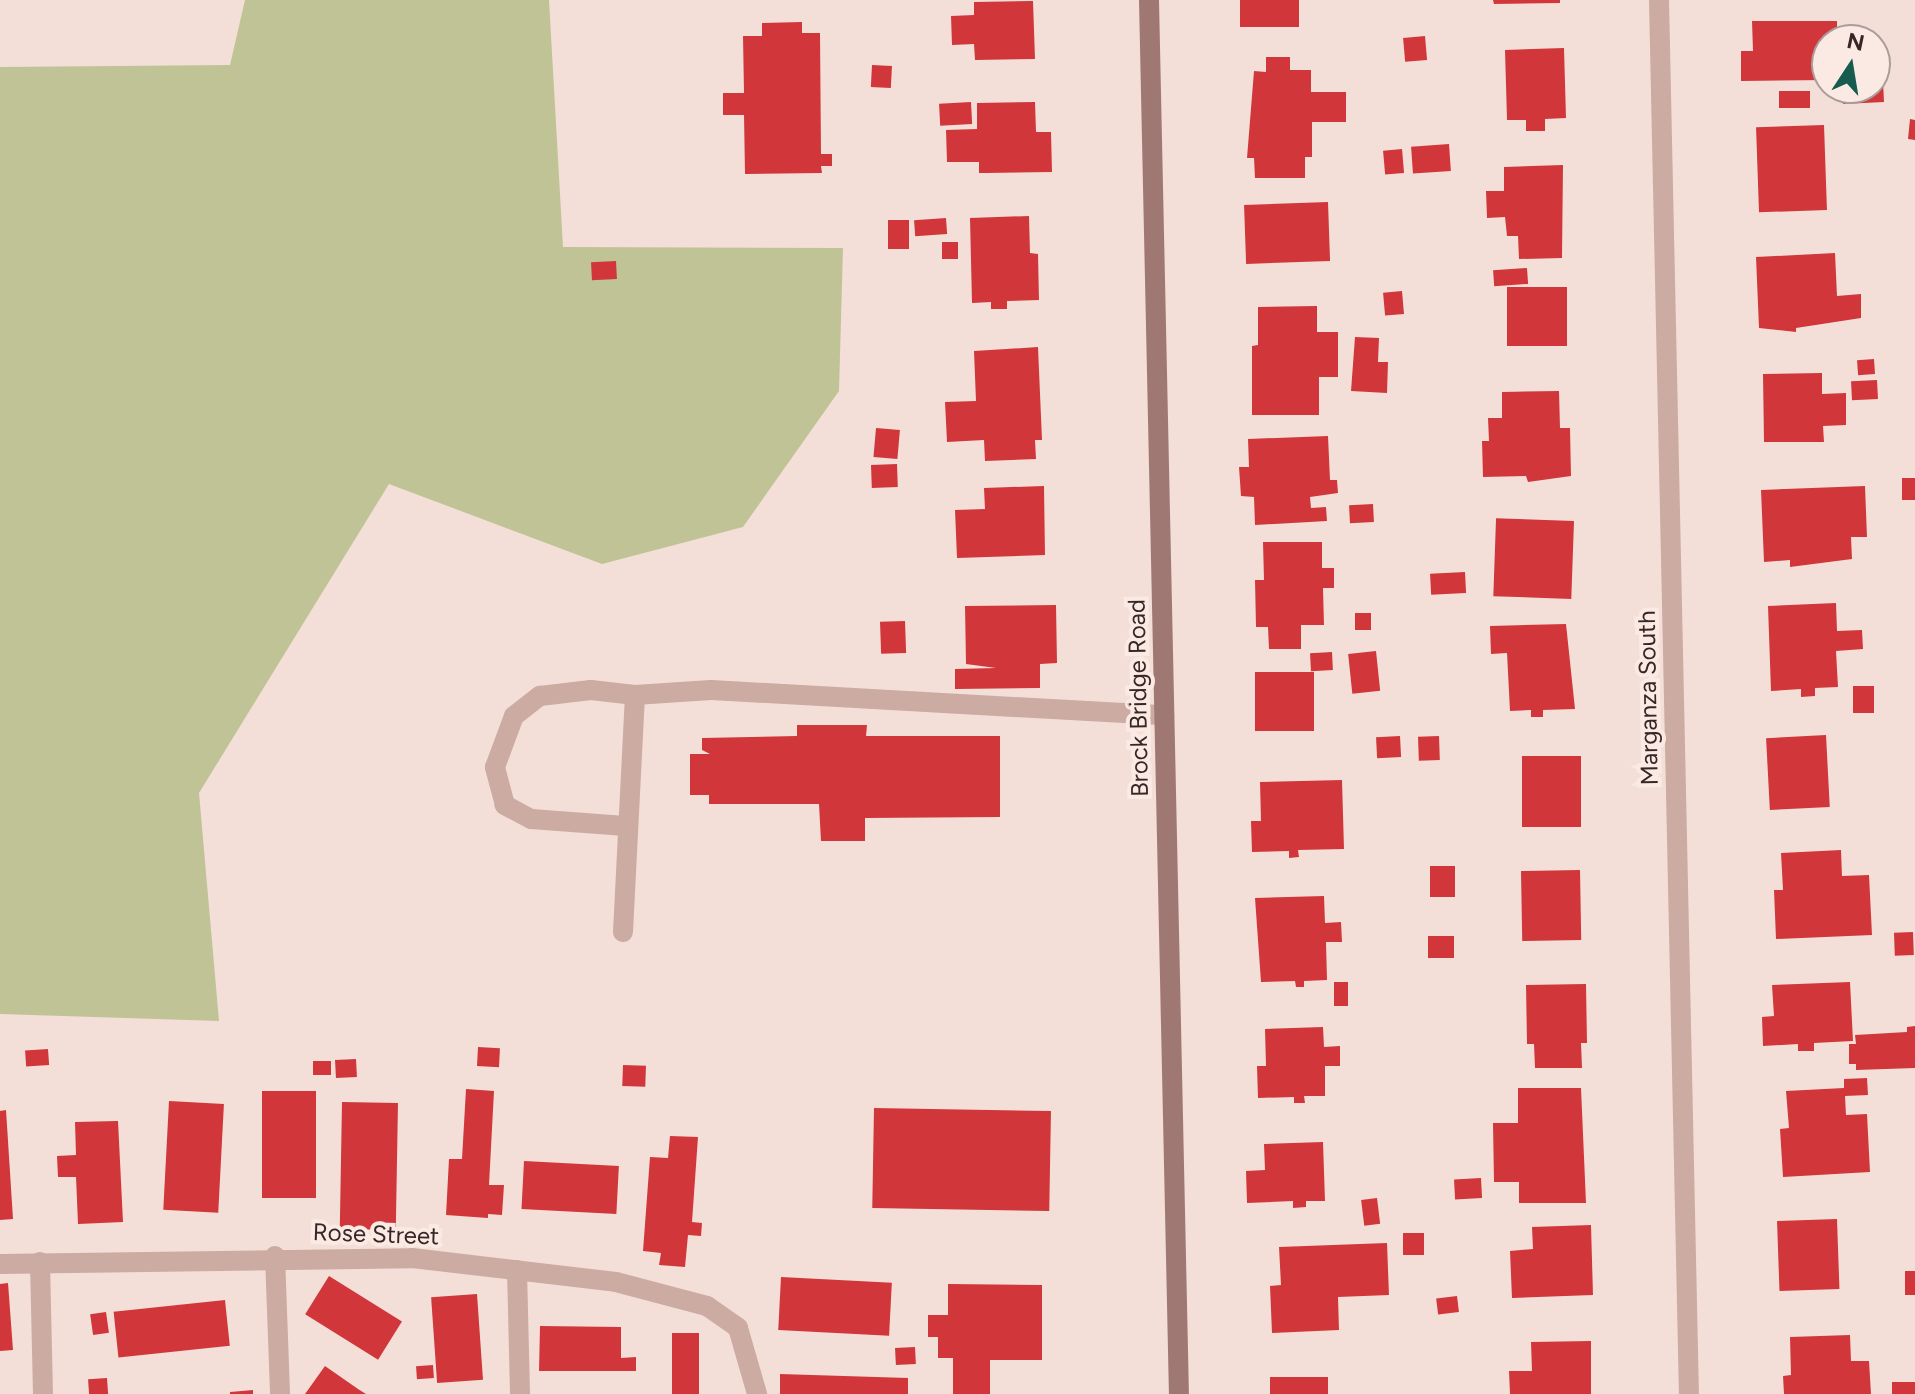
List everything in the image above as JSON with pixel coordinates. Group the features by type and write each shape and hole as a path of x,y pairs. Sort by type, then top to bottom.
{"street":[{"name":"Brock Bridge Road","path":"1149,0 1179,1394"},
{"name":"Marganza South","path":"1659,0 1689,1394"},
{"path":"625,826 531,819 505,805 495,767 514,716 540,696 591,690 635,695 711,690 1164,715"},
{"path":"623,932 625,826 635,695"},
{"path":"275,1256 280,1394"},
{"name":"Rose Street","path":"0,1264 275,1256 412,1258 663,1291 707,1306 738,1328 757,1394"},
{"path":"40,1262 43,1394"},
{"path":"517,1270 520,1394"}],"green space":[{"path":"245,0 549,0 563,247 843,248 839,391 743,527 602,564 389,484 199,793 219,1021 0,1014 0,67 230,65"}],"building":[{"path":"1240,0 1299,0 1299,27 1240,27"},
{"path":"1493,0 1560,0 1560,3 1494,4"},
{"path":"1033,1 1035,59 975,60 974,44 952,45 951,16 974,15 974,2"},
{"path":"1752,21 1837,21 1837,24 1811,24 1811,80 1741,81 1741,51 1753,51"},
{"path":"802,22 802,33 820,33 821,154 832,154 832,166 821,166 822,173 745,174 744,115 723,115 723,93 744,93 743,36 762,36 762,23"},
{"path":"1425,36 1427,60 1405,62 1403,38"},
{"path":"1564,48 1566,118 1545,119 1545,131 1526,131 1526,120 1507,120 1505,50"},
{"path":"1266,57 1290,57 1290,70 1311,70 1311,92 1346,92 1346,122 1312,122 1312,157 1305,157 1305,178 1255,178 1254,158 1247,158 1254,71 1266,72"},
{"path":"872,65 892,66 891,88 871,87"},
{"path":"1779,91 1810,91 1810,108 1779,108"},
{"path":"971,102 972,124 940,126 939,104"},
{"path":"1035,102 1036,132 1051,132 1052,172 979,173 979,162 947,162 946,130 977,129 977,103"},
{"path":"1910,119 1915,120 1915,140 1908,139"},
{"path":"1824,125 1827,210 1759,212 1756,127"},
{"path":"1449,144 1451,171 1413,174 1411,147"},
{"path":"1402,149 1404,173 1385,175 1383,151"},
{"path":"1563,165 1562,258 1519,259 1518,236 1507,236 1505,217 1487,218 1486,191 1504,191 1504,167"},
{"path":"1328,202 1330,261 1246,264 1244,205"},
{"path":"1029,216 1030,253 1038,254 1039,300 1007,301 1007,309 991,309 991,302 972,303 970,218"},
{"path":"946,218 947,234 915,236 914,220"},
{"path":"888,220 909,220 909,249 888,249"},
{"path":"942,242 958,242 958,259 942,259"},
{"path":"1835,253 1837,296 1861,294 1861,318 1796,328 1796,332 1759,328 1756,257"},
{"path":"616,261 617,279 592,280 591,262"},
{"path":"1527,268 1528,284 1494,286 1493,270"},
{"path":"1507,287 1567,287 1567,346 1507,346"},
{"path":"1402,291 1404,314 1385,316 1383,293"},
{"path":"1317,306 1317,332 1338,332 1338,377 1319,377 1319,415 1252,415 1252,346 1258,345 1258,307"},
{"path":"1355,337 1379,338 1378,362 1388,362 1387,393 1351,391"},
{"path":"1038,347 1042,440 1035,440 1036,459 985,461 984,440 947,442 945,402 976,401 974,351"},
{"path":"1874,359 1875,374 1858,375 1857,360"},
{"path":"1822,373 1822,394 1846,393 1846,425 1823,426 1824,442 1764,442 1763,374"},
{"path":"1877,380 1878,399 1852,400 1851,381"},
{"path":"1559,391 1560,428 1570,428 1571,476 1528,482 1526,476 1483,477 1482,441 1489,441 1488,418 1502,418 1502,392"},
{"path":"876,428 900,430 897,459 873,457"},
{"path":"1328,436 1330,480 1337,480 1338,493 1310,497 1311,508 1326,507 1327,521 1255,525 1254,497 1241,496 1239,467 1249,467 1248,439"},
{"path":"897,464 898,487 872,488 871,465"},
{"path":"1902,478 1915,478 1915,500 1902,500"},
{"path":"1044,486 1045,555 957,558 955,510 985,509 984,488"},
{"path":"1865,486 1867,537 1851,537 1852,559 1790,567 1790,560 1764,562 1761,490"},
{"path":"1373,504 1374,522 1350,523 1349,505"},
{"path":"1496,518 1574,521 1571,599 1493,596"},
{"path":"1263,542 1322,542 1322,568 1334,568 1334,588 1323,588 1324,625 1301,625 1301,649 1269,649 1268,627 1256,627 1255,580 1264,580"},
{"path":"1465,572 1466,593 1431,595 1430,574"},
{"path":"1836,603 1837,631 1862,630 1863,649 1836,651 1838,687 1815,688 1815,696 1801,697 1801,689 1771,691 1768,606"},
{"path":"1056,605 1057,663 1040,664 1040,688 955,689 955,669 996,668 966,664 965,606"},
{"path":"1355,613 1371,613 1371,630 1355,630"},
{"path":"905,621 906,653 881,654 880,622"},
{"path":"1566,624 1575,709 1543,710 1543,717 1531,717 1531,710 1510,711 1507,653 1491,654 1490,626"},
{"path":"1376,651 1380,691 1352,694 1348,654"},
{"path":"1332,652 1333,670 1311,671 1310,653"},
{"path":"1255,672 1314,672 1314,731 1255,731"},
{"path":"1853,686 1874,686 1874,713 1853,713"},
{"path":"797,725 867,725 866,736 1000,736 1000,817 865,818 865,841 821,841 819,804 709,804 709,795 690,795 690,754 710,754 702,750 702,738 797,736"},
{"path":"1826,735 1830,807 1770,810 1766,738"},
{"path":"1400,736 1401,757 1377,758 1376,737"},
{"path":"1439,736 1440,760 1419,761 1418,737"},
{"path":"1522,756 1581,756 1581,827 1522,827"},
{"path":"1342,780 1344,849 1298,850 1299,857 1289,858 1289,851 1252,852 1251,821 1261,821 1260,782"},
{"path":"1841,850 1842,876 1869,875 1872,935 1776,939 1774,890 1783,890 1781,853"},
{"path":"1430,866 1455,866 1455,897 1430,897"},
{"path":"1580,870 1581,940 1522,941 1521,871"},
{"path":"1324,896 1325,923 1341,922 1342,942 1326,942 1327,980 1304,981 1304,987 1296,987 1295,981 1261,982 1255,898"},
{"path":"1913,932 1914,955 1895,956 1894,933"},
{"path":"1428,936 1454,936 1454,958 1428,958"},
{"path":"1334,982 1348,982 1348,1006 1334,1006"},
{"path":"1850,982 1853,1041 1814,1043 1814,1051 1798,1051 1798,1044 1763,1046 1762,1017 1774,1016 1772,985"},
{"path":"1586,984 1587,1043 1581,1043 1582,1068 1535,1068 1534,1044 1527,1044 1526,985"},
{"path":"1915,1026 1915,1068 1856,1070 1856,1064 1849,1064 1849,1044 1856,1044 1855,1035 1907,1032 1907,1027"},
{"path":"1323,1027 1324,1047 1340,1046 1340,1066 1325,1066 1325,1096 1304,1096 1305,1103 1294,1103 1294,1097 1258,1098 1257,1066 1266,1066 1265,1029"},
{"path":"478,1047 500,1048 499,1067 477,1066"},
{"path":"48,1049 49,1065 26,1067 25,1051"},
{"path":"356,1059 357,1077 336,1078 335,1060"},
{"path":"313,1061 331,1061 331,1075 313,1075"},
{"path":"623,1065 646,1066 645,1087 622,1086"},
{"path":"1867,1078 1868,1095 1845,1096 1846,1115 1867,1114 1870,1172 1783,1177 1780,1129 1789,1128 1786,1091 1844,1088 1844,1079"},
{"path":"1518,1088 1581,1088 1586,1203 1519,1203 1519,1182 1494,1182 1493,1123 1518,1123"},
{"path":"466,1089 494,1091 489,1185 504,1185 502,1215 488,1214 488,1218 446,1215 449,1159 462,1159"},
{"path":"262,1091 316,1091 316,1198 262,1198"},
{"path":"169,1101 224,1104 218,1213 163,1210"},
{"path":"342,1102 398,1103 396,1230 340,1229"},
{"path":"874,1108 1051,1111 1049,1211 872,1208"},
{"path":"6,1110 13,1219 0,1220 0,1111"},
{"path":"118,1121 123,1222 78,1224 76,1177 58,1177 57,1156 76,1155 75,1122"},
{"path":"670,1136 698,1137 692,1222 702,1223 701,1236 688,1235 685,1267 659,1265 661,1253 643,1251 650,1157 668,1158"},
{"path":"1323,1142 1325,1201 1306,1201 1306,1207 1293,1208 1293,1201 1247,1203 1246,1171 1265,1170 1264,1144"},
{"path":"524,1161 619,1166 616,1214 521,1209"},
{"path":"1481,1178 1482,1198 1455,1199 1454,1179"},
{"path":"1377,1198 1380,1224 1364,1226 1361,1200"},
{"path":"1837,1219 1839,1289 1779,1291 1777,1221"},
{"path":"1591,1225 1593,1295 1512,1298 1510,1251 1533,1249 1532,1227"},
{"path":"1403,1233 1424,1233 1424,1255 1403,1255"},
{"path":"1387,1243 1389,1295 1338,1297 1339,1330 1272,1333 1270,1286 1281,1285 1279,1247"},
{"path":"1905,1271 1915,1271 1915,1295 1905,1295"},
{"path":"329,1276 402,1322 378,1360 305,1314"},
{"path":"781,1277 892,1283 889,1336 778,1330"},
{"path":"8,1283 13,1350 0,1351 0,1284"},
{"path":"948,1284 1042,1285 1042,1360 990,1360 990,1394 953,1394 953,1358 938,1358 938,1337 928,1337 928,1315 948,1315"},
{"path":"477,1294 483,1380 437,1383 431,1297"},
{"path":"1457,1296 1459,1312 1438,1314 1436,1299"},
{"path":"225,1300 230,1346 118,1357 114,1312"},
{"path":"106,1312 109,1333 93,1335 90,1314"},
{"path":"540,1326 621,1327 621,1358 636,1357 636,1371 539,1371"},
{"path":"672,1333 699,1333 699,1394 672,1394"},
{"path":"1850,1335 1851,1361 1869,1361 1871,1394 1784,1394 1783,1376 1791,1375 1790,1337"},
{"path":"1591,1341 1591,1394 1510,1394 1509,1371 1532,1371 1531,1342"},
{"path":"915,1347 916,1364 896,1365 895,1348"},
{"path":"433,1365 434,1378 417,1379 416,1366"},
{"path":"325,1366 358,1389 366,1394 305,1394"},
{"path":"780,1374 908,1378 908,1394 780,1394"},
{"path":"1270,1377 1328,1377 1328,1394 1270,1394"},
{"path":"107,1378 108,1394 89,1394 88,1379"},
{"path":"1892,1382 1915,1382 1915,1394 1892,1394"},
{"path":"253,1390 253,1394 230,1394 230,1392"}]}
